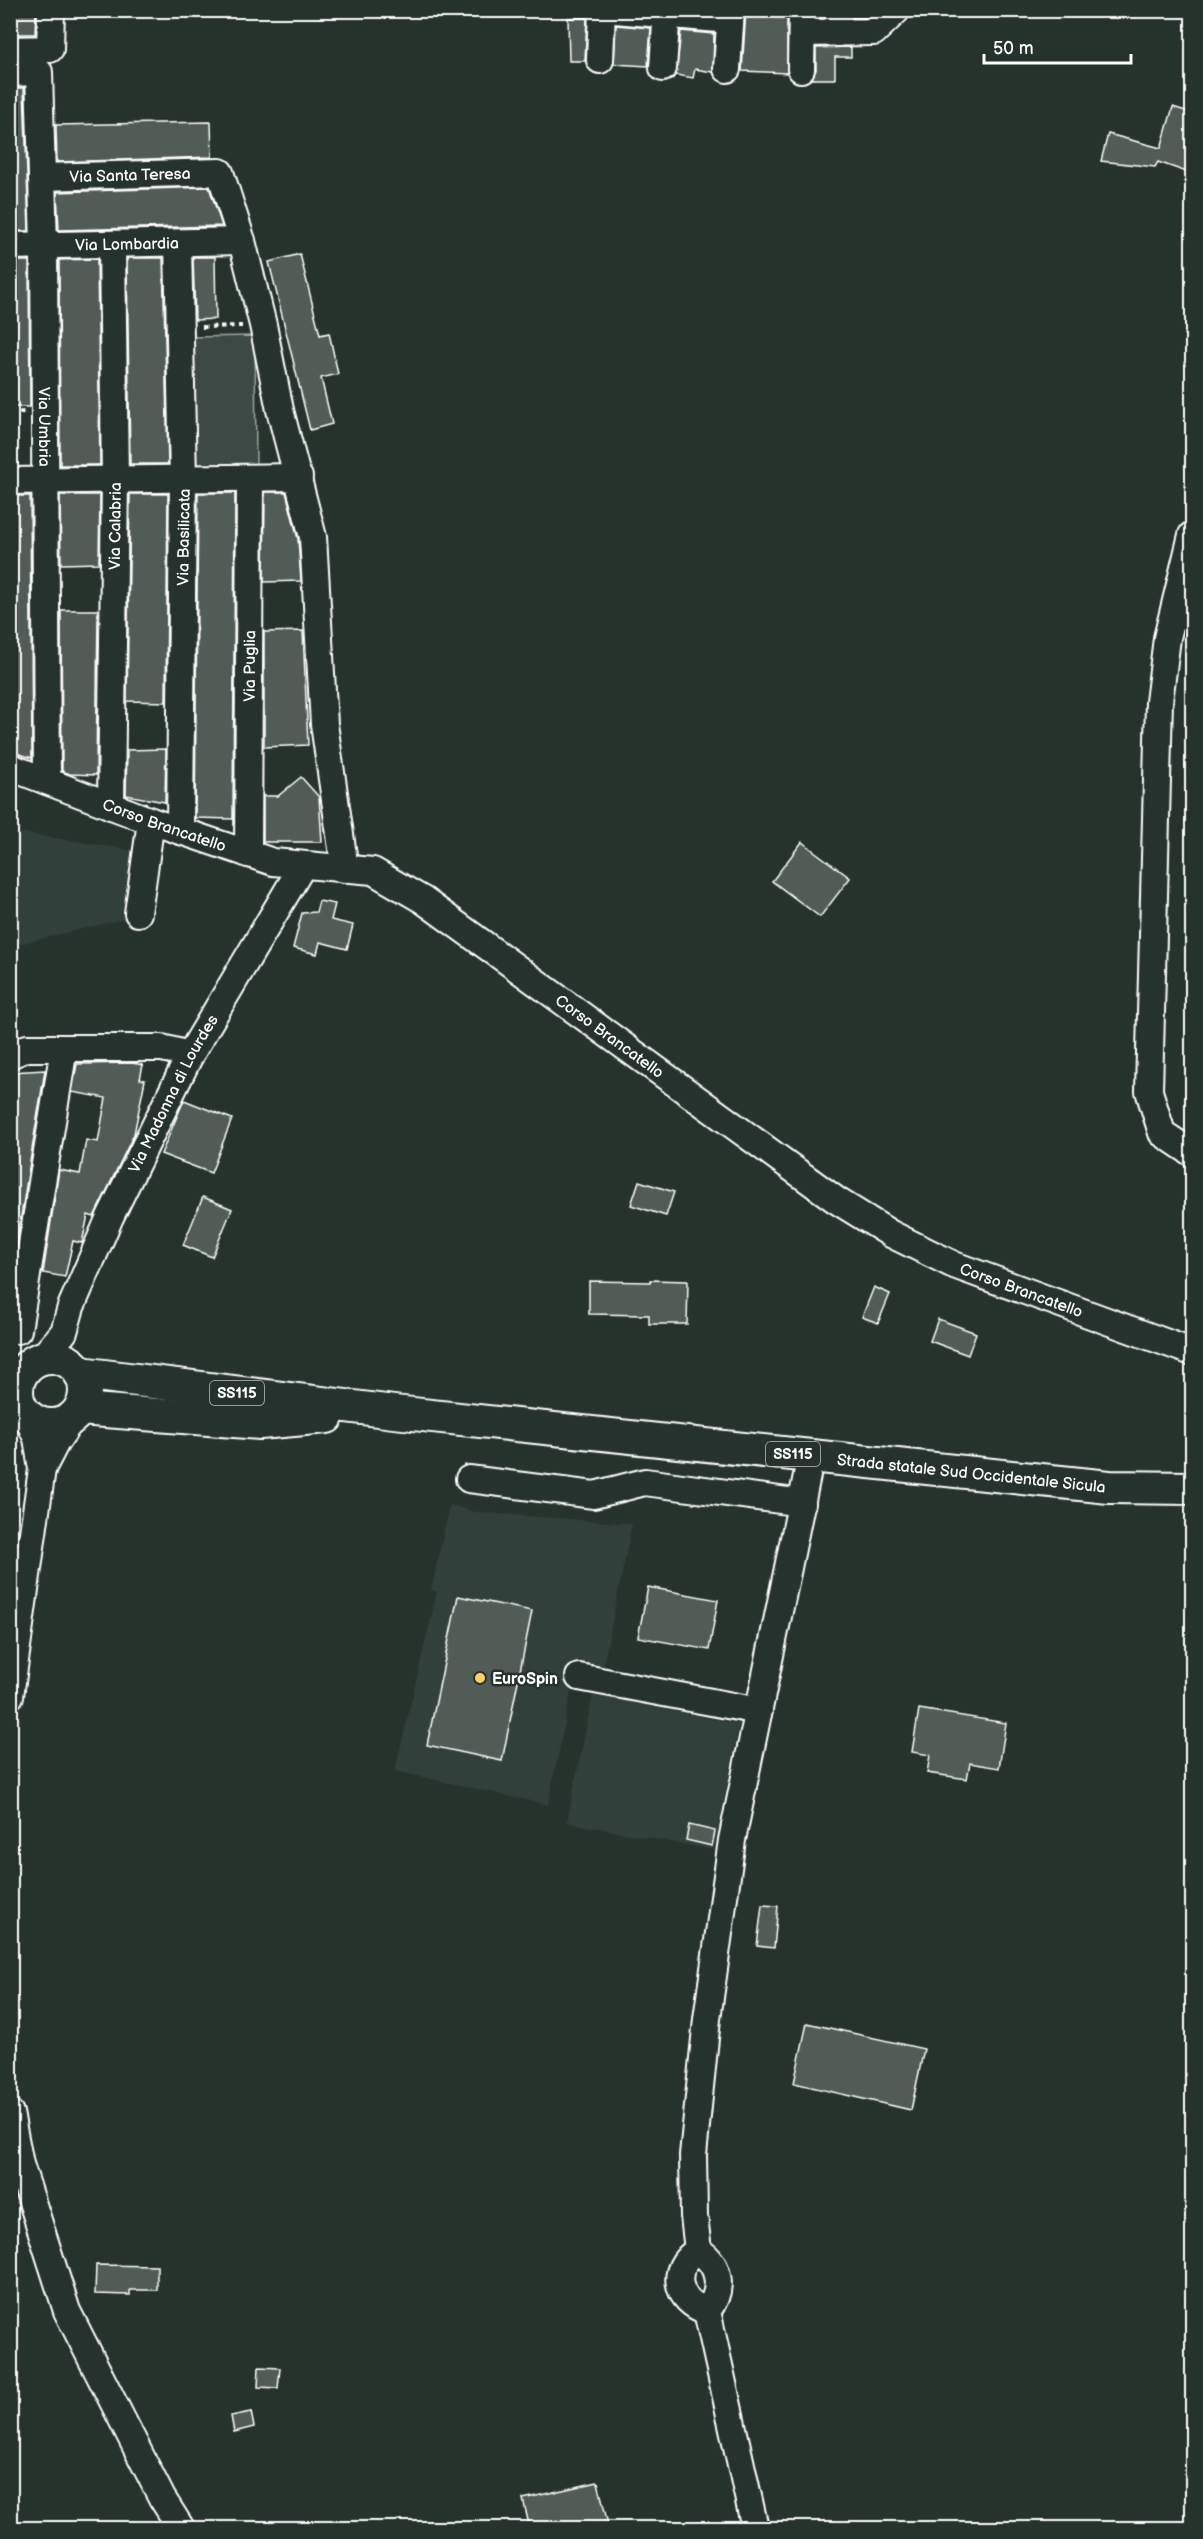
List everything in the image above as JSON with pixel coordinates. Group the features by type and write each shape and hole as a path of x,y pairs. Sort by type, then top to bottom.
{"main road":[{"path":"19,1407 18,1387 45,1367 85,1387 77,1412"},
{"name":"Strada statale Sud Occidentale Sicula","path":"45,1367 394,1412 811,1456 1109,1487 1192,1488"},
{"name":"Strada statale Sud Occidentale Sicula","path":"19,1407 35,1421 51,1425 65,1422 77,1412 260,1423 394,1412"}],"street":[{"path":"10,50 50,49 51,10"},
{"path":"600,60 602,10"},
{"path":"615,10 730,15 727,69"},
{"path":"801,69 802,22 853,22 874,32 897,10"},
{"path":"663,68 667,12"},
{"name":"Via Umbria","path":"10,73 39,72 44,246 47,781"},
{"name":"Via Santa Teresa","path":"42,177 220,172 242,241"},
{"path":"242,241 263,325 280,410 313,537 324,724 345,869"},
{"name":"Via Lombardia","path":"10,246 242,241"},
{"name":"Via Basilicata","path":"178,244 183,479 180,831"},
{"name":"Via Calabria","path":"111,245 115,479 111,806"},
{"path":"10,481 299,477"},
{"name":"Via Puglia","path":"248,854 250,478"},
{"path":"1192,535 1167,638 1159,702 1149,1091 1162,1133 1192,1153"},
{"name":"Corso Brancatello","path":"10,767 151,821 273,862 374,871 423,900 836,1200 891,1234 954,1265 1192,1352"},
{"path":"138,913 151,821"},
{"name":"Via Madonna di Lourdes","path":"45,1367 64,1332 71,1308 110,1217 190,1055 303,865"},
{"path":"10,1055 27,1048 162,1048 190,1055"},
{"path":"10,1329 18,1330 64,1048"},
{"path":"10,1696 42,1469 37,1438 19,1407"},
{"path":"42,1469 56,1442 77,1412"},
{"path":"755,2529 707,2311 717,2295 718,2277 711,2261 698,2250 694,2216 693,2155 707,2019 732,1840 811,1456"},
{"path":"469,1479 594,1495 645,1482 802,1503"},
{"path":"579,1677 759,1711"},
{"path":"10,2113 20,2164 66,2311 162,2498 181,2529"},
{"path":"698,2250 685,2261 679,2278 680,2286 690,2302 707,2311"}],"path":[{"path":"180,328 263,325"}],"shaded area":[{"path":"255,336 256,467 194,465 191,337"},
{"path":"10,831 138,851 128,918 11,946"},
{"path":"450,1505 475,1512 632,1524 603,1666 577,1662 548,1805 395,1771 437,1592 431,1590"},
{"path":"593,1695 739,1724 714,1850 567,1822"}],"building":[{"path":"10,10 36,10 35,34 10,34"},
{"path":"746,10 787,10 787,73 742,71"},
{"path":"568,18 587,18 585,61 569,61"},
{"path":"616,25 651,28 648,66 614,64"},
{"path":"681,31 714,34 713,72 695,69 693,78 676,75"},
{"path":"851,47 851,57 835,57 835,79 811,79 816,70 816,48"},
{"path":"10,88 24,88 29,231 10,231"},
{"path":"1173,107 1192,113 1192,174 1158,162 1155,167 1101,161 1108,134 1161,148"},
{"path":"211,122 212,157 57,162 56,125"},
{"path":"209,187 222,226 59,230 57,192"},
{"path":"300,254 320,335 329,333 338,374 321,378 332,424 310,430 269,262"},
{"path":"193,257 215,257 216,319 195,320"},
{"path":"127,258 163,258 168,464 130,464"},
{"path":"97,259 100,465 60,465 59,260"},
{"path":"10,261 29,261 30,407 10,407"},
{"path":"265,492 286,492 298,539 301,581 264,582"},
{"path":"198,493 235,493 233,819 195,818"},
{"path":"130,494 168,494 166,702 127,701"},
{"path":"60,495 100,495 99,563 61,564"},
{"path":"10,496 30,496 32,758 10,751"},
{"path":"61,610 98,610 96,775 70,774 62,771"},
{"path":"303,631 308,745 264,747 264,632"},
{"path":"166,749 165,802 126,795 127,750"},
{"path":"301,777 319,797 322,842 263,842 263,796 278,796"},
{"path":"802,842 850,878 820,917 772,881"},
{"path":"319,901 335,904 331,920 353,925 347,949 320,942 317,954 293,948 302,913 316,912"},
{"path":"132,1063 143,1065 140,1079 145,1080 134,1134 94,1217 88,1215 82,1243 73,1241 65,1277 43,1273 59,1170 80,1174 86,1140 98,1142 106,1098 72,1092 77,1064"},
{"path":"45,1070 15,1253 10,1253 10,1072"},
{"path":"184,1100 232,1119 211,1173 161,1154"},
{"path":"639,1181 674,1192 666,1216 631,1205"},
{"path":"203,1197 232,1209 212,1257 183,1245"},
{"path":"650,1280 688,1281 687,1324 649,1324 649,1315 589,1314 589,1281 650,1282"},
{"path":"874,1287 890,1294 878,1323 862,1317"},
{"path":"938,1319 976,1333 968,1355 930,1341"},
{"path":"648,1587 718,1600 709,1650 638,1637"},
{"name":"EuroSpin","path":"458,1596 532,1611 502,1761 427,1745"},
{"path":"919,1709 1006,1723 999,1768 970,1763 967,1779 927,1773 930,1755 912,1752"},
{"path":"689,1825 715,1831 712,1846 686,1840"},
{"path":"762,1905 778,1906 774,1948 757,1946"},
{"path":"807,2023 924,2049 911,2110 794,2083"},
{"path":"96,2265 157,2266 157,2290 130,2290 130,2295 95,2294"},
{"path":"259,2367 280,2368 278,2388 258,2387"},
{"path":"251,2412 254,2427 234,2432 231,2416"},
{"path":"598,2482 609,2529 530,2529 523,2499"}],"place":[{"name":"EuroSpin","path":"480,1678"}]}
